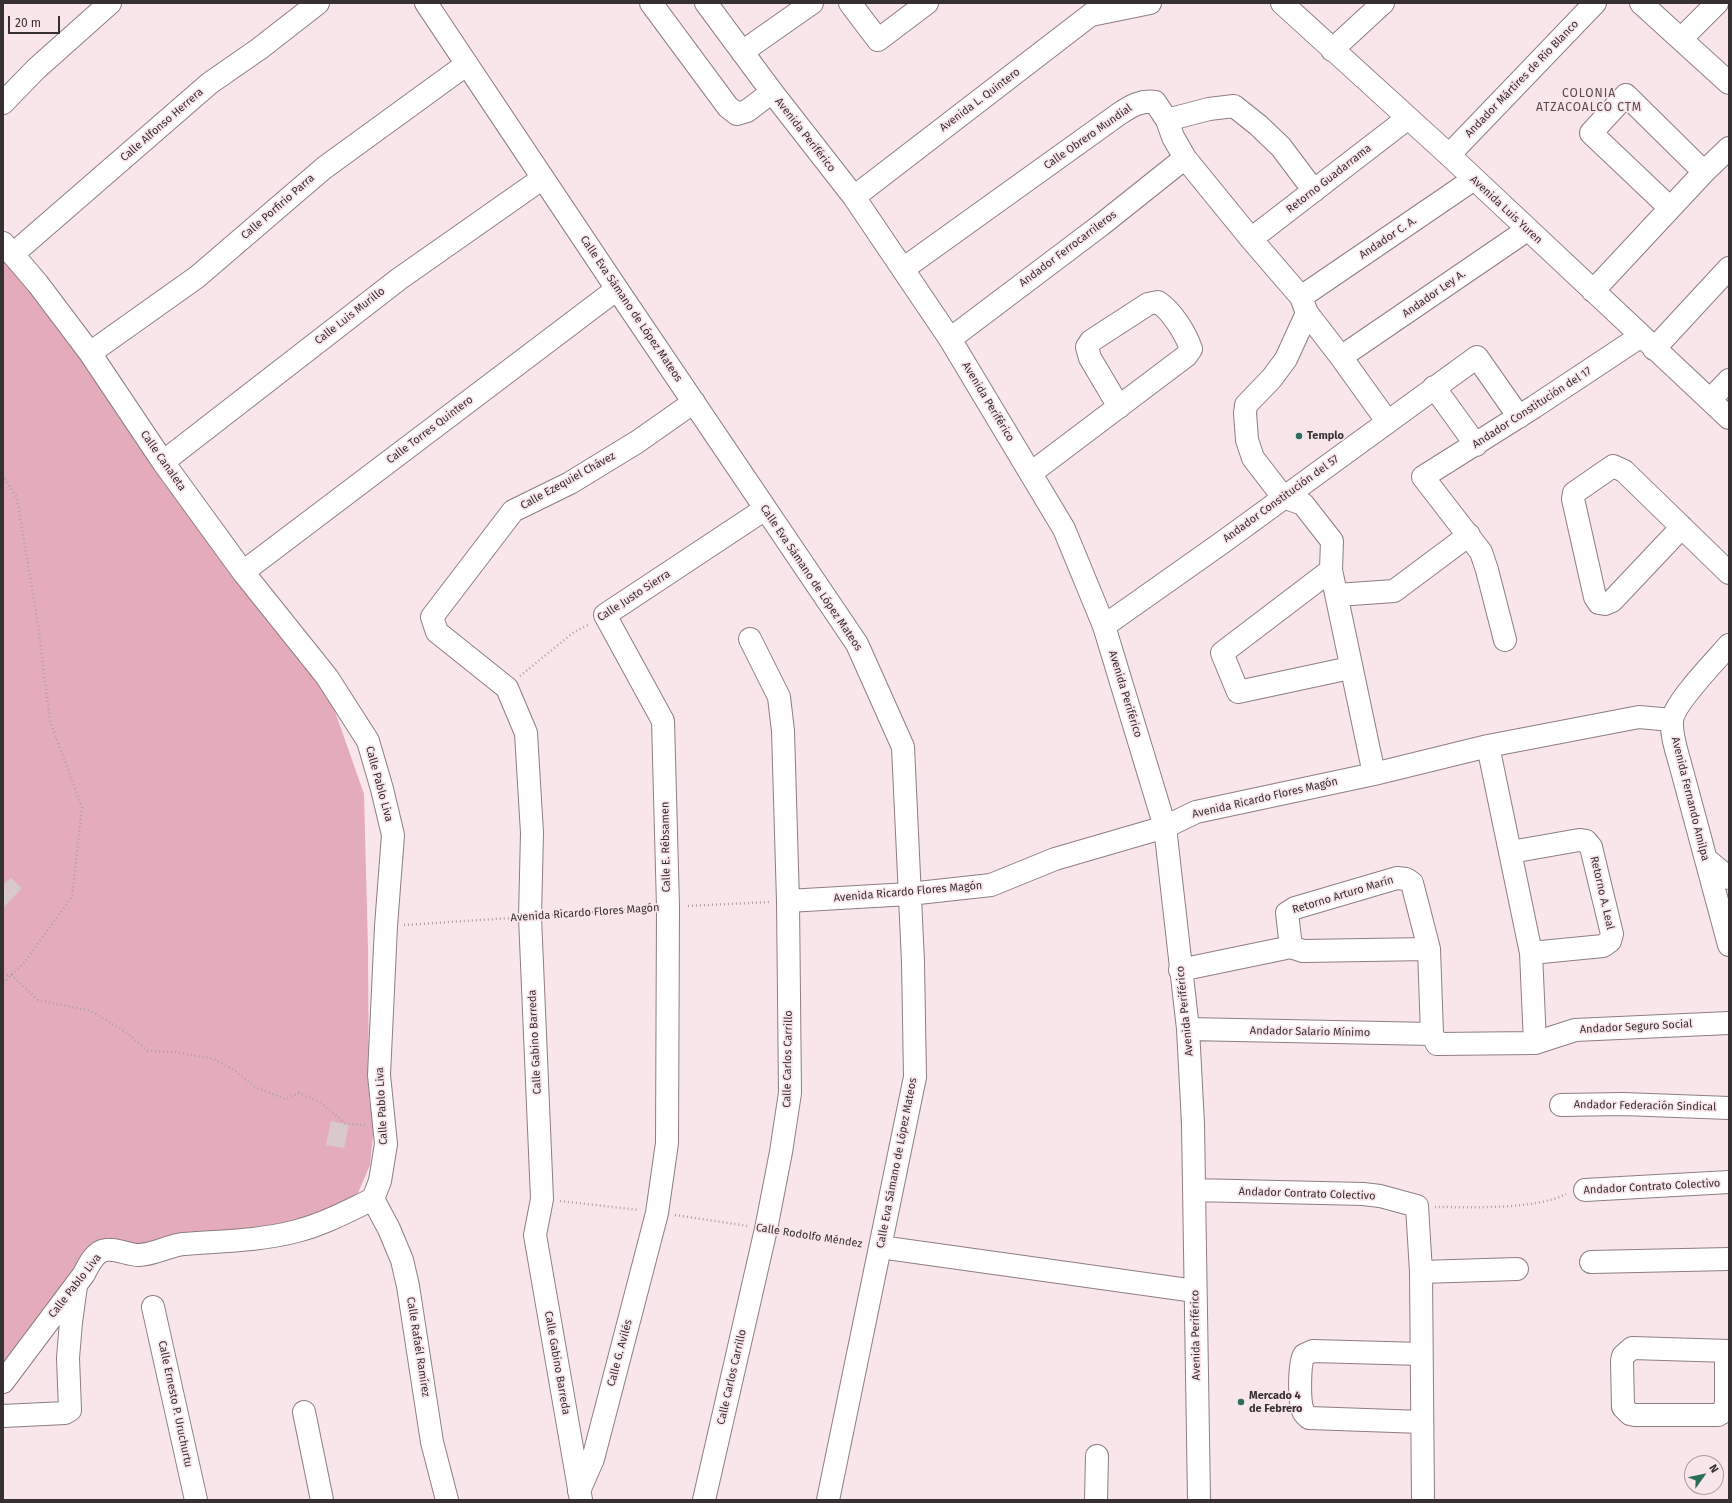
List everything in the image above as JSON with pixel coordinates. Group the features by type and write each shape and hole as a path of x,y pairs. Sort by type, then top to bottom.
{"street":[{"path":"3,102 36,69 110,3"},
{"name":"Calle Alfonso Herrera","path":"8,248 210,83 259,49 318,3"},
{"name":"Calle Eva Sámano de López Mateos","path":"426,3 857,644 902,747 913,962 915,1077 828,1500"},
{"path":"651,3 728,107 737,114 747,111 772,92"},
{"name":"Avenida Periférico","path":"706,3 772,92 854,197 950,339 1064,530 1104,626 1165,827 1180,970 1188,1029 1193,1124 1199,1500"},
{"path":"742,52 812,3"},
{"path":"850,3 878,40 927,3"},
{"path":"1099,9 1150,3"},
{"name":"Avenida Luis Yuren","path":"1282,3 1449,155 1527,230 1729,418"},
{"path":"1332,50 1383,3"},
{"name":"Andador Mártires de Río Blanco","path":"1449,155 1595,3"},
{"path":"1641,3 1729,83"},
{"path":"1680,39 1717,3"},
{"name":"Avenida L. Quintero","path":"854,197 1099,9"},
{"name":"Calle Porfirio Parra","path":"90,353 197,278 324,168 467,64"},
{"path":"1670,208 1592,133 1626,95 1704,172"},
{"name":"Calle Obrero Mundial","path":"903,269 1132,105 1147,101 1155,102 1167,120 1173,137 1185,158 1304,305 1387,421"},
{"path":"1167,120 1209,109 1234,106 1258,125 1281,148 1314,191"},
{"name":"Retorno Guadarrama","path":"1251,239 1408,118"},
{"path":"1593,291 1704,172 1729,148"},
{"name":"Andador Ferrocarrileros","path":"950,339 1101,225 1185,158"},
{"name":"Calle Luis Murillo","path":"163,462 399,278 543,178"},
{"name":"Andador C. A.","path":"1304,305 1474,179"},
{"name":"Andador Ley A.","path":"1341,357 1527,230"},
{"name":"Calle Canaleta","path":"8,248 90,353 163,462 243,572 327,677"},
{"name":"Andador Constitución del 17","path":"1469,535 1423,477 1519,417 1648,343 1729,268"},
{"name":"Calle Torres Quintero","path":"243,572 617,288"},
{"path":"1031,473 1119,407 1186,356 1191,349 1188,341 1165,307 1158,302 1148,304 1091,341 1087,347 1090,358 1119,407"},
{"path":"1304,305 1286,359 1272,378 1246,406 1245,413 1247,440 1253,458 1283,497 1303,504 1332,541 1331,570 1350,668 1374,774"},
{"name":"Andador Constitución del 57","path":"1104,626 1223,542 1387,421 1477,357 1519,417"},
{"path":"1710,400 1729,380"},
{"path":"1434,387 1476,445"},
{"name":"Calle Ezequiel Chávez","path":"432,617 513,511 570,483 637,442 694,402"},
{"path":"1682,527 1612,601 1605,604 1599,602 1593,590 1573,498 1574,493 1613,466 1618,467 1682,527 1729,573"},
{"name":"Calle Justo Sierra","path":"605,616 765,509"},
{"path":"1337,595 1394,591 1469,535 1481,552 1505,640"},
{"path":"1331,570 1222,653 1238,692 1350,668"},
{"name":"Calle E. Rébsamen","path":"605,616 663,721 668,907 667,1143 657,1213"},
{"name":"Calle Gabino Barreda","path":"432,617 437,632 507,688 526,733 532,834 530,917 542,1199 535,1235 580,1496"},
{"name":"Calle Carlos Carrillo","path":"704,1500 766,1229 781,1152 790,1093 788,901 783,731 778,697 750,639"},
{"path":"1672,720 1688,692 1729,645"},
{"name":"Calle Pablo Liva","path":"3,1382 76,1285 94,1258 106,1250 139,1255 181,1245 266,1238 298,1231 336,1217 373,1199 380,1181 386,1144 380,1075 386,926 393,835 368,741 327,677"},
{"name":"Avenida Ricardo Flores Magón","path":"788,901 909,894 991,886 1054,859 1165,827 1196,812 1374,774 1488,746 1639,718 1672,720"},
{"name":"Avenida Fernando Amilpa","path":"1672,720 1675,745 1727,932"},
{"path":"1488,746 1531,953 1535,1043"},
{"name":"Retorno A. Leal","path":"1511,852 1579,840 1586,841 1591,847 1612,934 1610,941 1603,946 1531,953"},
{"path":"1706,859 1729,878"},
{"name":"Retorno Arturo Marín","path":"1291,947 1287,913 1296,908 1397,878 1406,879 1412,883 1429,949 1432,1034"},
{"path":"1180,970 1291,947 1303,951 1429,949"},
{"name":"Andador Seguro Social","path":"1432,1034 1437,1044 1535,1043 1575,1030 1729,1023"},
{"name":"Andador Salario Mínimo","path":"1188,1029 1432,1034"},
{"name":"Andador Federación Sindical","path":"1561,1105 1623,1104 1729,1108"},
{"name":"Andador Contrato Colectivo","path":"1585,1190 1729,1182"},
{"name":"Andador Contrato Colectivo","path":"1194,1190 1363,1194 1380,1196 1417,1206"},
{"name":"Calle Rafaél Ramírez","path":"373,1199 389,1228 402,1260 408,1286 432,1442 447,1500"},
{"path":"1417,1206 1421,1272 1423,1500"},
{"name":"Calle G. Avilés","path":"580,1496 593,1459 657,1213"},
{"path":"880,1247 1195,1291"},
{"path":"1591,1262 1729,1259"},
{"path":"1421,1272 1517,1269"},
{"path":"3,1416 65,1413 70,1410 68,1358 76,1285"},
{"name":"Calle Ernesto P. Uruchurtu","path":"153,1307 196,1500"},
{"path":"1632,1348 1728,1351 1726,1403 1723,1412 1718,1415 1635,1415 1626,1411 1623,1407 1622,1361 1624,1356 1632,1348"},
{"path":"1421,1354 1313,1351 1304,1355 1300,1365 1302,1406 1305,1415 1309,1418 1422,1422"},
{"path":"304,1412 322,1500"},
{"path":"1096,1500 1097,1456"}],"path":[{"path":"3,475 17,498 38,625 50,721 82,807 72,897 23,964 3,984"},
{"name":"Calle Justo Sierra","path":"507,688 574,632 605,616"},
{"name":"Avenida Ricardo Flores Magón","path":"386,926 668,907 788,901"},
{"path":"3,976 11,975 38,1000 91,1011 127,1033 148,1051 177,1052 213,1059 234,1070 255,1087 285,1099 299,1093 320,1102 346,1124 374,1126 383,1118"},
{"name":"Andador Contrato Colectivo","path":"1417,1206 1479,1207 1547,1202 1568,1193 1585,1190"},
{"name":"Calle Rodolfo Méndez","path":"542,1199 657,1213 880,1247"}],"shaded area":[{"path":"3,244 248,595 331,700 364,794 368,948 369,1098 374,1126 370,1165 358,1193 310,1216 255,1231 230,1236 178,1242 103,1246 3,1364"}],"building":[{"path":"11,878 22,888 3,908 3,885"},
{"path":"331,1121 349,1125 344,1148 326,1145"}],"place":[{"name":"Templo","path":"1299,436"},
{"name":"Mercado 4 de Febrero","path":"1241,1402"}],"district":[{"name":"COLONIA ATZACOALCO CTM","path":"1589,101"}]}
